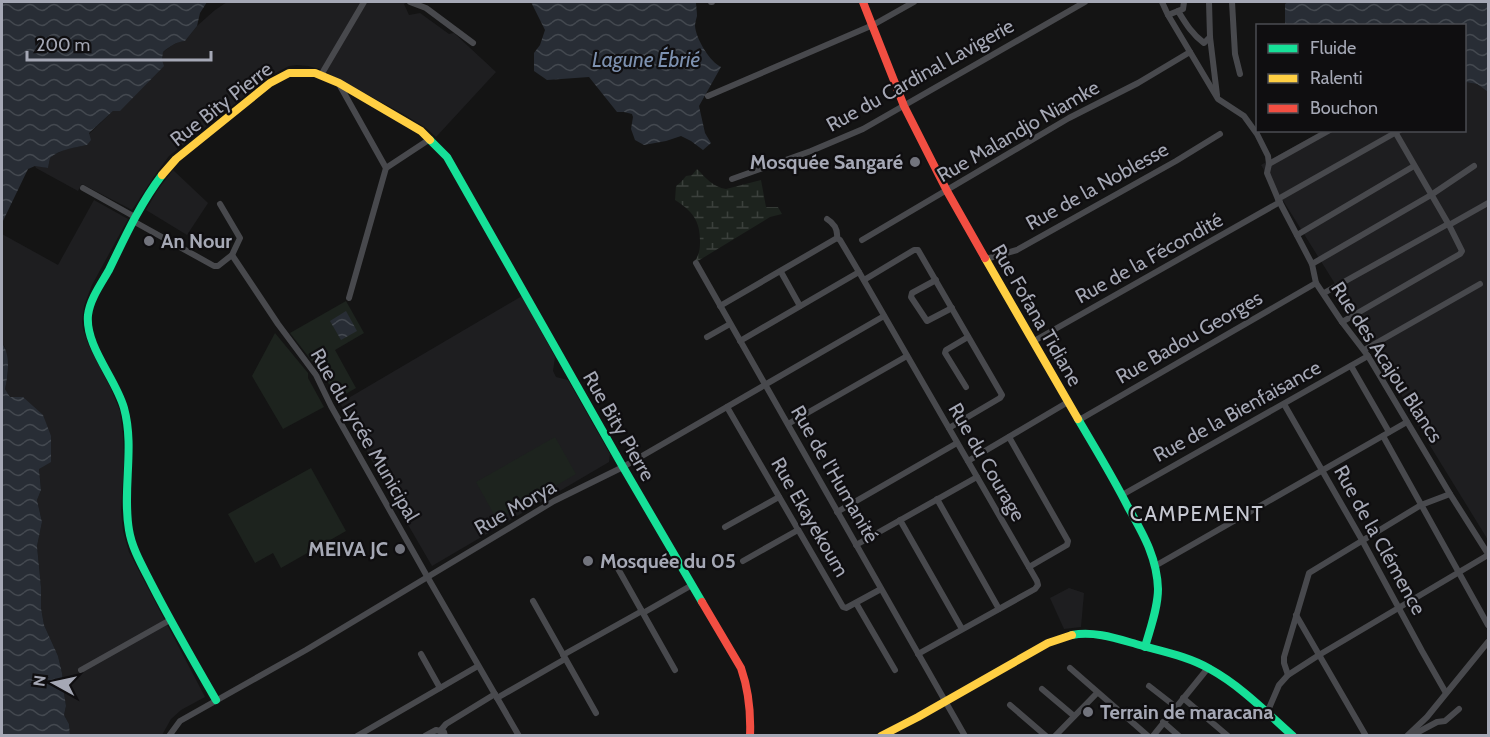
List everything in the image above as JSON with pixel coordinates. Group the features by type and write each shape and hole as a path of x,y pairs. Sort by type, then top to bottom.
{"street":[{"path":"321,75 364,2"},
{"path":"410,2 426,8 473,43"},
{"name":"Rue Fofana Tidiane","path":"863,2 904,106 947,191 1122,495 1150,548 1158,590 1145,647"},
{"path":"708,96 873,25 914,2"},
{"name":"Rue du Cardinal Lavigerie","path":"732,179 812,151 863,129 1085,2"},
{"name":"Rue des Acajou Blancs","path":"1162,2 1218,99 1244,116 1257,134 1268,156 1267,173 1312,264 1316,283 1368,356 1488,554"},
{"path":"1168,15 1184,8 1184,2"},
{"path":"1209,2 1210,37 1218,99"},
{"path":"1232,2 1235,54 1240,74"},
{"path":"1178,11 1196,37 1204,43 1210,37"},
{"name":"Rue Malandjo Niamke","path":"862,240 1069,118 1138,83 1190,52"},
{"name":"Rue Bity Pierre","path":"216,700 170,620 134,549 127,510 128,443 125,410 88,332 87,317 94,297 134,219 165,171 176,159 270,83 299,72 321,75 339,83 421,131 447,157 623,467 741,668 748,683 751,700 750,735"},
{"path":"339,83 386,168"},
{"path":"1269,164 1326,132"},
{"path":"1342,322 1460,254 1461,249 1449,225 1396,132"},
{"name":"Rue de la Fécondité","path":"1034,341 1396,132"},
{"name":"Rue de la Noblesse","path":"986,259 1017,250 1220,134"},
{"path":"349,298 386,168 430,139"},
{"path":"1297,235 1414,166"},
{"path":"1312,264 1431,195 1474,166"},
{"path":"83,188 214,266 218,266 232,255 240,238 220,204"},
{"path":"1324,293 1488,202"},
{"name":"Rue du Courage","path":"827,219 835,226 837,238 864,280 1038,585 1035,589 918,654"},
{"path":"720,306 837,238"},
{"path":"864,280 915,250 918,250 936,280 1002,396 949,428"},
{"name":"Rue du Lycée Municipal","path":"232,255 278,324 316,375 331,406 519,735"},
{"name":"Rue de l'Humanité","path":"696,263 965,735"},
{"path":"781,272 800,306"},
{"path":"740,340 859,272"},
{"path":"936,280 912,293 912,297 927,321 952,308"},
{"name":"Rue Badou Georges","path":"1079,420 1316,283"},
{"path":"1364,350 1480,284"},
{"name":"Rue Morya","path":"169,735 180,721 306,650 555,501 623,467 884,316"},
{"path":"707,337 730,324"},
{"path":"966,387 945,353 946,350 968,337"},
{"path":"788,424 907,356"},
{"name":"Rue de la Bienfaisance","path":"1122,495 1368,356"},
{"path":"1351,366 1389,432"},
{"path":"968,461 1068,402"},
{"name":"Rue de la Clémence","path":"1284,404 1446,693"},
{"name":"Rue Ekayekoum","path":"727,406 843,607 846,608 856,603"},
{"path":"1155,566 1407,422"},
{"path":"1383,436 1488,625"},
{"path":"1009,437 1068,541 1067,545 1029,567"},
{"path":"837,512 957,442"},
{"path":"856,545 977,477"},
{"path":"1288,675 1284,657 1309,573 1420,505 1450,494"},
{"path":"725,527 779,497"},
{"path":"937,499 999,609"},
{"path":"900,520 962,630"},
{"path":"743,561 798,530"},
{"path":"1267,713 1279,685 1288,675 1488,554"},
{"path":"612,558 675,670"},
{"path":"426,735 432,732 443,733 446,724 692,585"},
{"path":"881,589 856,603 895,670"},
{"path":"533,601 596,712"},
{"path":"1296,615 1366,735"},
{"path":"81,670 170,620"},
{"path":"881,735 945,702 1048,643 1066,635 1086,633 1145,647 1208,668 1231,682 1293,735"},
{"path":"1409,735 1467,670 1488,642"},
{"path":"421,654 440,688"},
{"path":"357,735 478,666"},
{"path":"1070,668 1097,693 1150,735 1208,668"},
{"path":"1149,686 1176,707"},
{"path":"1042,689 1074,716"},
{"path":"1055,735 1097,693"},
{"path":"1183,698 1228,735"},
{"path":"1010,705 1046,735"},
{"path":"1409,735 1445,721 1459,709"},
{"path":"1163,722 1179,735"}],"shaded area":[{"path":"227,2 407,2 404,4 409,15 420,13 449,34 454,33 496,72 436,137 405,115 320,69 308,66 289,66 270,76 169,156 132,210 82,184 78,191 36,168 34,165 48,168 50,158 66,149 87,145 89,134 162,60 163,52 178,42 185,41 197,26"},
{"path":"1466,82 1477,84 1488,92 1488,540 1429,444 1375,348 1261,165 1320,132 1466,132"},
{"path":"173,170 208,203 187,235 146,210"},
{"path":"94,200 128,219 92,285 84,306 82,321 89,346 120,411 124,463 121,510 123,531 129,552 205,697 181,710 171,719 162,735 70,735 69,724 64,715 66,706 62,673 58,656 44,625 41,608 37,546 42,522 37,500 41,490 39,469 5,389 8,372 5,347 2,343 2,234 58,265"},
{"path":"522,296 555,357 553,371 556,377 568,380 610,454 609,462 432,566 385,485 382,471 375,466 340,403"},
{"path":"1069,588 1084,593 1081,627 1064,629 1050,598"}],"green space":[{"path":"697,169 713,184 726,189 761,180 766,207 778,207 782,214 770,217 693,264 698,255 700,241 697,222 686,208 675,200 676,186"},
{"path":"346,301 364,333 335,350 356,388 337,399 318,364 315,365 290,333"},
{"path":"275,333 308,373 308,378 324,407 283,429 252,376"},
{"path":"555,437 576,474 497,520 476,482"},
{"path":"311,468 346,531 281,568 273,553 255,563 228,514"}],"water":[{"path":"2,2 207,2 200,13 197,26 185,41 163,52 164,66 120,111 113,111 89,133 91,140 87,145 67,149 54,155 50,158 48,168 35,166 28,169 2,223"},
{"name":"Lagune Ébrié","path":"531,2 696,2 695,26 698,37 708,55 721,67 699,106 705,133 711,143 703,150 681,136 644,145 635,140 631,129 632,114 617,112 589,77 547,80 534,71 534,53 540,45 545,30"},
{"path":"1288,2 1488,2 1488,92 1477,84 1466,82 1466,24 1285,24 1285,4"},
{"path":"346,311 357,331 341,340 330,321"},
{"path":"2,343 8,360 5,389 10,397 23,397 43,415 51,436 51,462 39,469 41,490 37,500 42,522 37,546 41,608 44,625 58,656 62,673 66,706 64,715 69,724 70,735 2,735"}],"traffic: fast":[{"path":"430,140 447,157 702,602"},
{"path":"162,175 140,209 93,297 89,309 88,327 91,339 124,408 129,454 127,515 133,544 167,614 216,700"},
{"path":"1078,419 1144,536 1155,566 1158,596 1145,647"},
{"path":"1072,635 1112,637 1201,664 1243,692 1293,736"}],"traffic: slow":[{"path":"162,175 176,159 270,83 289,73 315,73 339,83 421,131 430,140"},
{"path":"985,258 1078,419"},
{"path":"881,736 1048,643 1072,635"}],"traffic: jam":[{"path":"863,2 904,106 947,191 985,258"},
{"path":"702,602 741,668 749,702 750,736"}],"place":[{"name":"Mosquée Sangaré","path":"915,162"},
{"name":"An Nour","path":"149,241"},
{"name":"MEIVA JC","path":"400,549"},
{"name":"Mosquée du 05","path":"588,561"},
{"name":"Terrain de maracana","path":"1088,712"}],"district":[{"name":"CAMPEMENT","path":"1197,513"}]}
